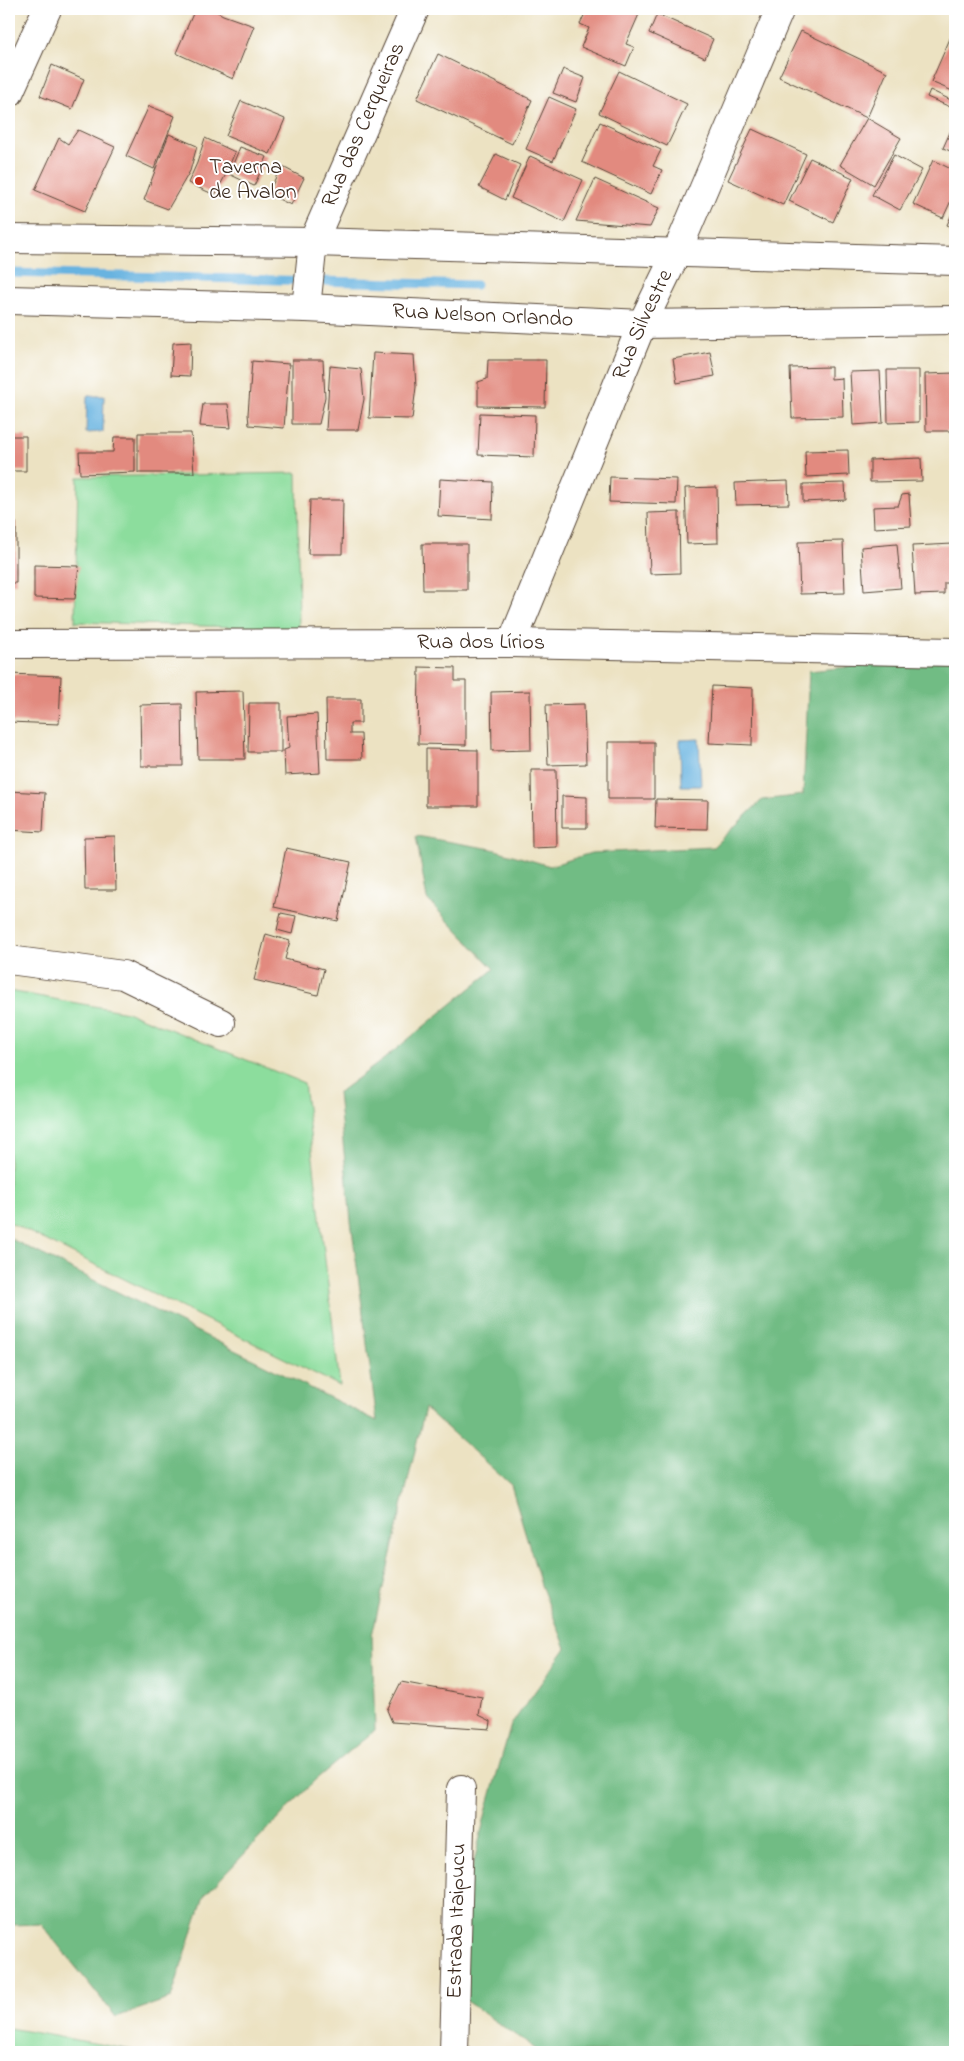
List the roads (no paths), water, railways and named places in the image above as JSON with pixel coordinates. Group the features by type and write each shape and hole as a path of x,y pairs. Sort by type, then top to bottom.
{"street":[{"path":"9,93 47,9"},
{"name":"Rua das Cerqueiras","path":"306,308 313,242 414,9"},
{"name":"Rua Silvestre","path":"512,643 642,324 676,254 780,9"},
{"path":"9,239 313,242 955,261"},
{"name":"Rua Nelson Orlando","path":"9,300 306,308 642,324 955,320"},
{"name":"Rua dos Lírios","path":"9,644 512,643 955,652"},
{"path":"9,960 123,975 221,1024"},
{"name":"Estrada Itaipucu","path":"454,2052 461,1789"}],"water":[{"path":"87,396 104,396 103,432 86,433"},
{"path":"699,739 701,786 681,786 680,740"}],"waterway":[{"path":"9,273 476,285"}],"place":[{"name":"Taverna de Avalon","path":"199,181"}]}
